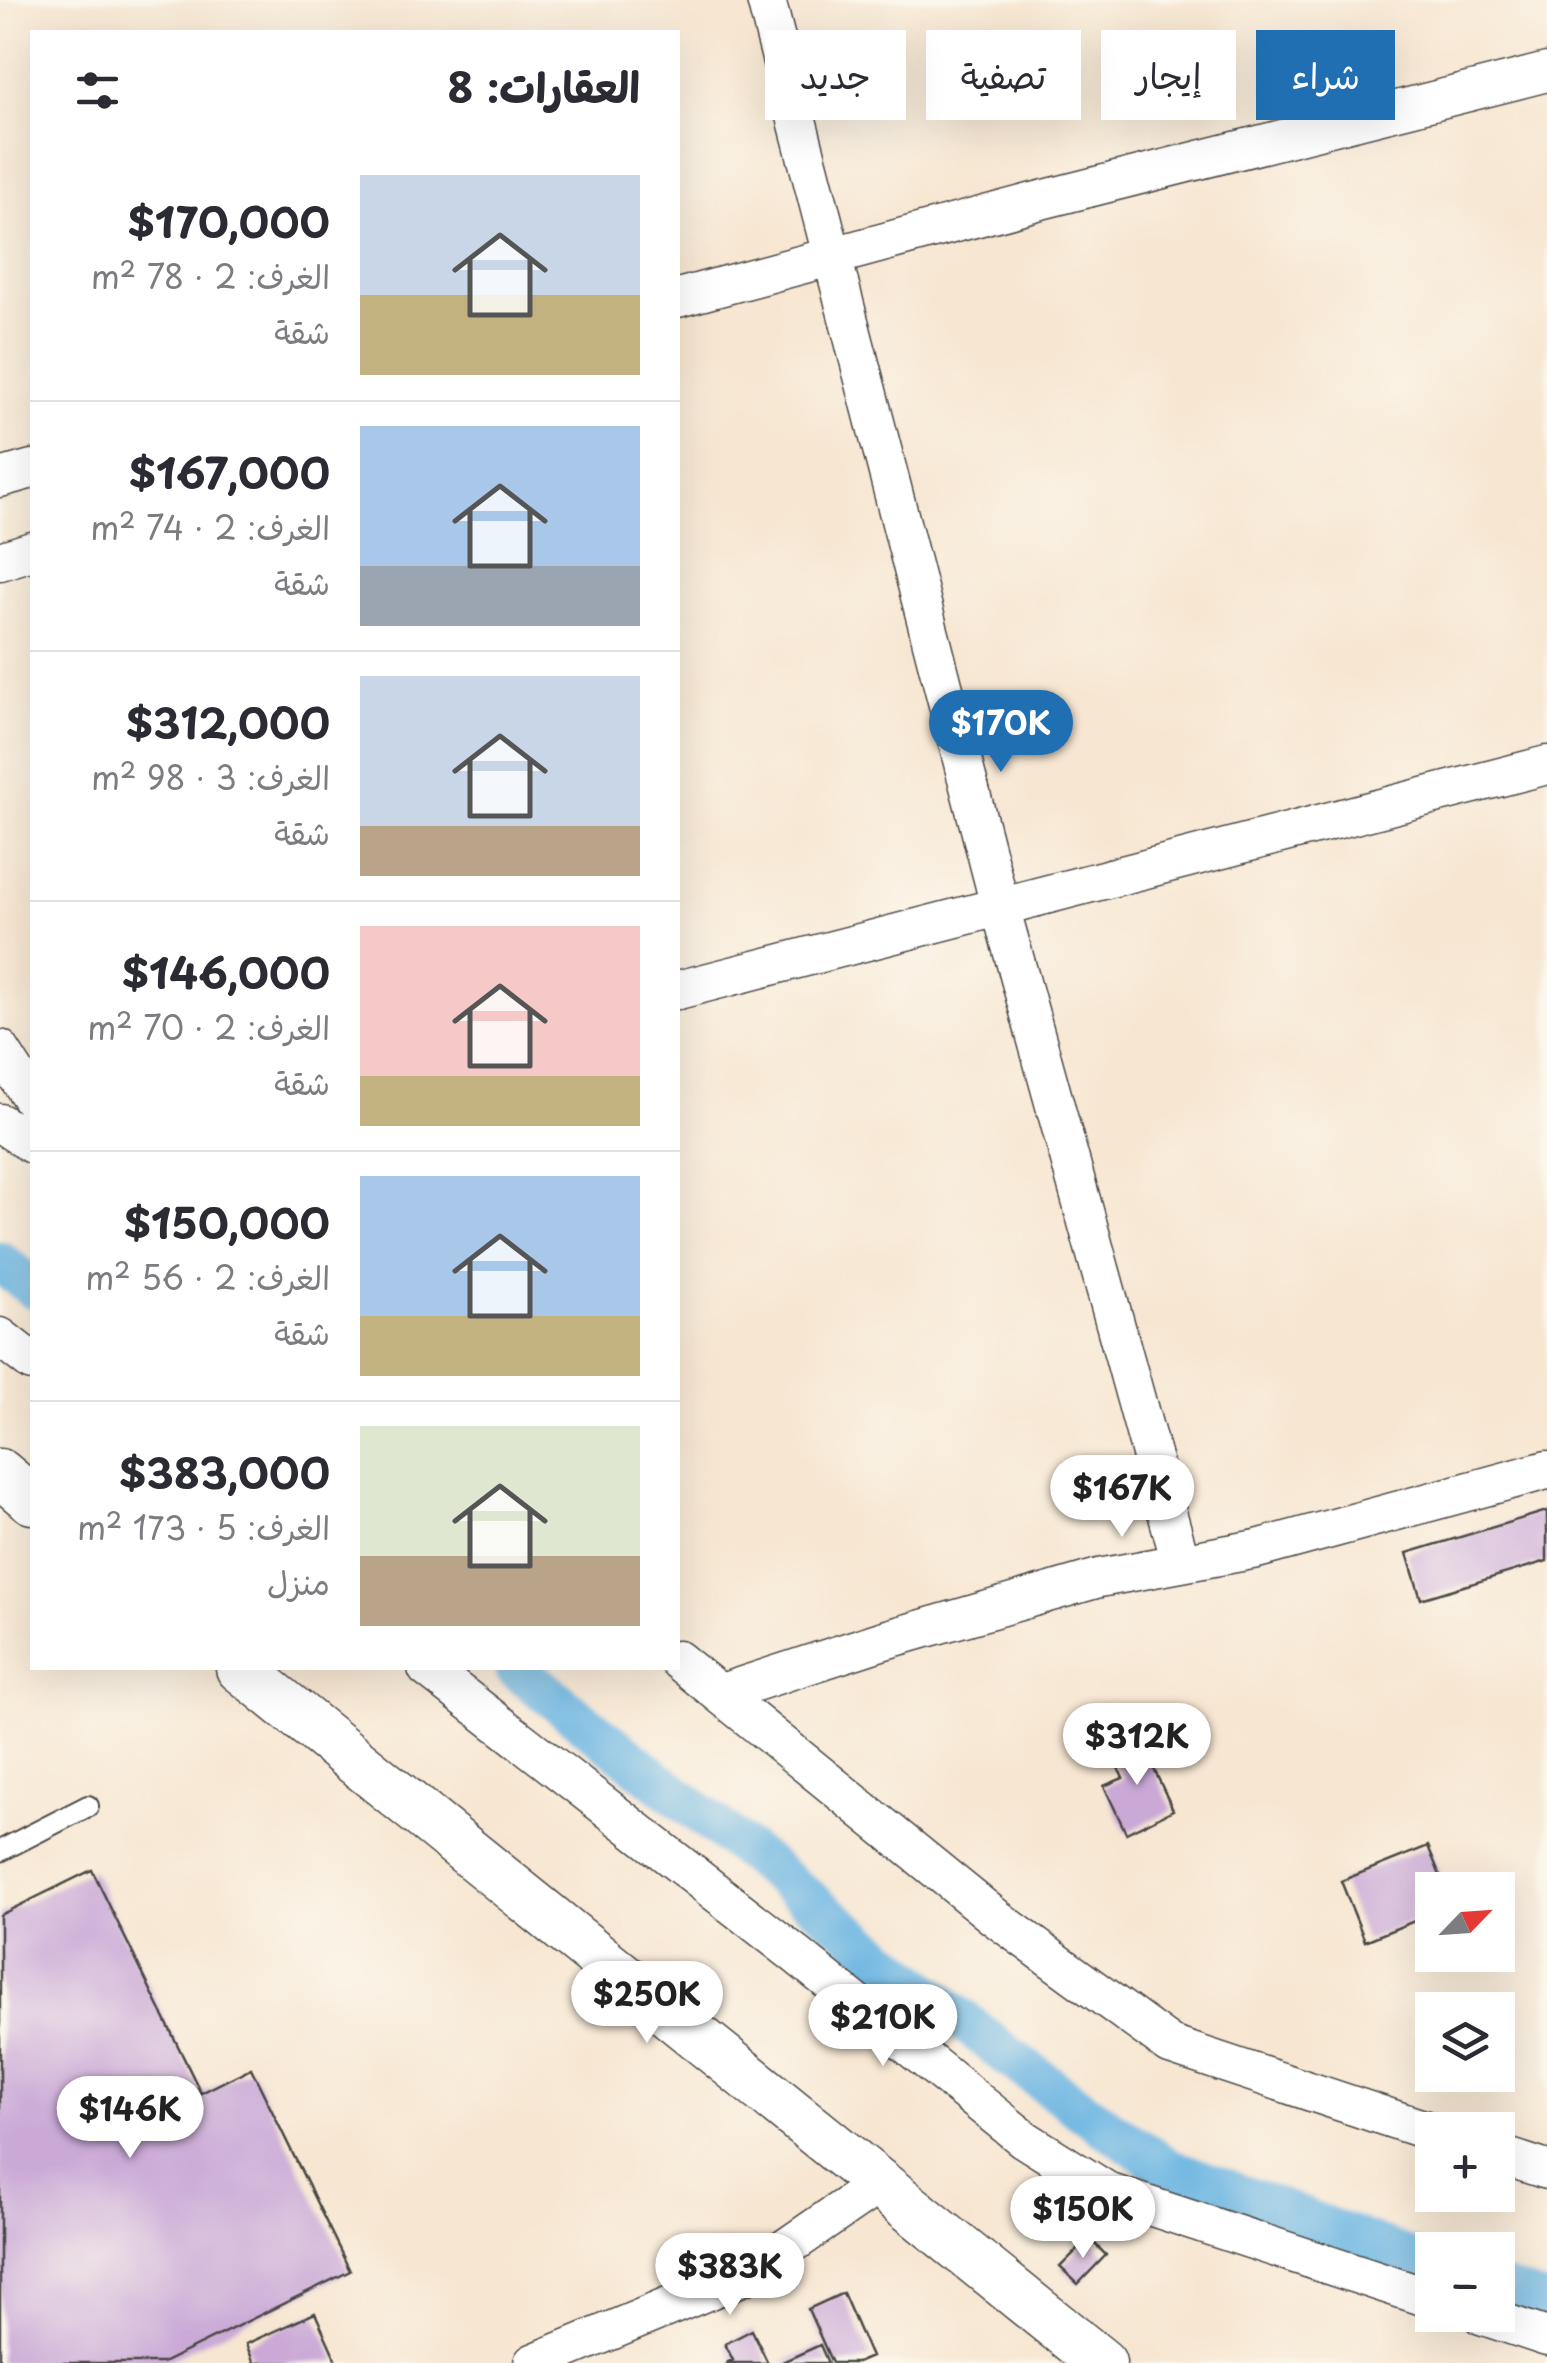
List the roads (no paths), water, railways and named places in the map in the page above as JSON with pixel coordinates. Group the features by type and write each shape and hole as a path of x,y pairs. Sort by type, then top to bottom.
{"street":[{"path":"766,0 1000,906 1181,1563"},
{"path":"680,297 1037,201 1547,72"},
{"path":"0,478 30,470"},
{"path":"0,562 30,552"},
{"path":"680,989 1547,766"},
{"path":"13,1052 30,1094"},
{"path":"0,1123 30,1143"},
{"path":"0,1337 30,1360"},
{"path":"721,1694 880,1641 1099,1578 1257,1549 1547,1470"},
{"path":"0,1473 30,1498"},
{"path":"680,1662 996,1918 1170,2046 1415,2126"},
{"path":"242,1670 1102,2363"},
{"path":"430,1670 794,1952 1024,2138 1110,2192 1415,2293"},
{"path":"1515,2160 1547,2170"},
{"path":"534,2363 748,2274 878,2184"},
{"path":"1515,2326 1547,2337"}],"lane":[{"path":"0,1851 88,1806"}],"waterway":[{"path":"0,1262 30,1285"},
{"path":"518,1670 1008,2056 1168,2168 1415,2261"},
{"path":"1515,2295 1547,2305"}]}
